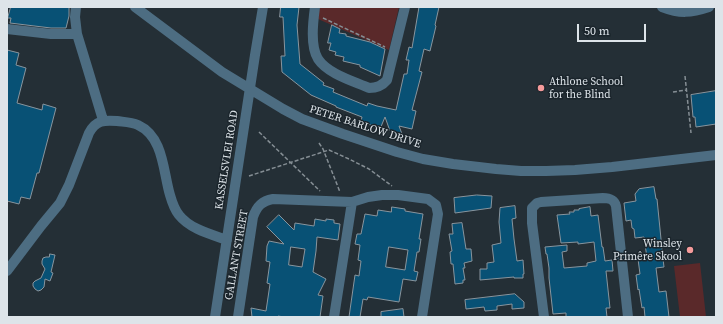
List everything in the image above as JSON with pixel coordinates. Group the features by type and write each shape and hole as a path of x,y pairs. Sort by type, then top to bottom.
{"street":[{"path":"76,7 75,17 77,34 103,120"},
{"name":"PETER BARLOW DRIVE","path":"135,7 222,72 283,109 302,119 343,134 423,159 453,164 521,171 575,170 612,167 716,155"},
{"name":"KASSELSVLEI ROAD","path":"215,317 263,7"},
{"path":"314,10 314,44 317,57 321,63 341,76 369,88 381,86 387,80 405,7"},
{"path":"662,7 674,11 692,12 709,7"},
{"path":"7,29 51,34 77,34"},
{"path":"7,271 60,203 69,185 88,133 94,126 103,120 131,123 146,130 154,140 161,156 167,187 178,214 190,226 227,240"},
{"name":"GALLANT STREET","path":"238,317 254,217 257,208 262,203 273,199 352,202 368,197 382,195 398,195 428,199 436,205 438,214 437,226 422,317"},
{"path":"544,317 532,223 532,208 537,202 603,198 612,200 616,206 628,317"},
{"path":"334,317 352,202"}],"path":[{"path":"314,10 394,51"},
{"path":"685,76 691,133"},
{"path":"673,92 686,90"},
{"path":"260,132 320,191"},
{"path":"320,143 342,196"},
{"path":"249,176 329,150 369,169 394,187"}],"shaded area":[{"path":"319,7 399,7 389,50 318,19"},
{"path":"700,263 706,317 680,317 674,266"}],"building":[{"path":"11,7 69,7 69,16 66,28 51,28 10,23 11,18 8,18"},
{"path":"281,7 299,7 297,25 300,64 324,83 323,85 334,89 333,92 367,106 368,103 396,110 404,74 407,74 409,60 406,60 409,47 412,48 419,7 439,7 430,51 424,49 419,71 422,72 412,110 416,111 412,129 399,126 402,134 390,131 385,117 380,129 361,121 362,117 311,95 282,72 281,56 285,56 283,17 280,17"},
{"path":"332,25 340,29 339,33 370,42 385,49 380,76 360,67 360,65 343,61 344,57 335,55 336,52 329,50 331,43 328,43"},
{"path":"7,50 19,53 16,65 26,68 17,103 42,110 43,104 56,108 39,173 37,173 30,199 21,197 19,204 7,201"},
{"path":"716,91 716,124 696,127 695,117 693,117 691,95"},
{"path":"654,187 657,199 664,267 656,268 659,292 666,291 669,317 645,317 636,275 640,274 638,259 647,258 644,237 635,238 631,220 626,221 624,203 636,201 635,194 639,189"},
{"path":"477,195 492,196 491,208 455,213 454,198"},
{"path":"515,206 516,218 512,219 514,239 517,261 523,260 523,278 514,277 480,280 480,269 487,269 487,263 494,262 492,245 501,243 499,222 500,208"},
{"path":"392,207 423,214 419,239 421,239 419,252 417,252 414,271 418,272 416,281 403,279 399,302 368,297 367,300 363,299 360,317 349,317 355,275 359,276 361,261 358,260 360,245 355,244 357,234 361,234 365,214 377,216 378,210 391,212","holes":["389,247 408,250 405,270 386,267"]},
{"path":"590,207 591,216 598,215 605,261 612,260 613,271 606,271 610,308 606,308 607,317 566,317 566,313 553,314 549,268 545,247 567,245 567,251 562,252 564,268 587,266 587,263 596,261 594,242 578,244 578,242 561,243 557,215 570,214 569,212 574,212 574,210"},
{"path":"279,215 294,230 295,223 314,226 315,219 326,221 326,219 334,220 334,223 340,224 338,240 317,237 313,272 326,279 318,295 323,296 320,317 252,317 251,308 266,311 270,284 267,283 270,262 266,261 267,246 269,241 284,244 267,227","holes":["291,247 305,249 302,267 289,265"]},
{"path":"462,223 466,249 471,249 472,261 464,263 465,268 463,268 465,280 463,280 463,283 455,284 453,264 451,264 450,252 452,251 449,234 453,234 452,224"},
{"path":"50,254 55,255 51,272 53,273 50,281 45,279 44,287 38,291 33,286 33,283 41,278 45,269 42,264 43,258 49,257"},
{"path":"515,294 524,302 524,308 512,309 512,304 497,306 497,310 485,311 484,307 466,309 465,300"},
{"path":"403,309 404,317 381,317 381,312"}],"place":[{"name":"Athlone School for the Blind","path":"541,88"},
{"name":"Winsley Primêre Skool","path":"690,250"}]}
